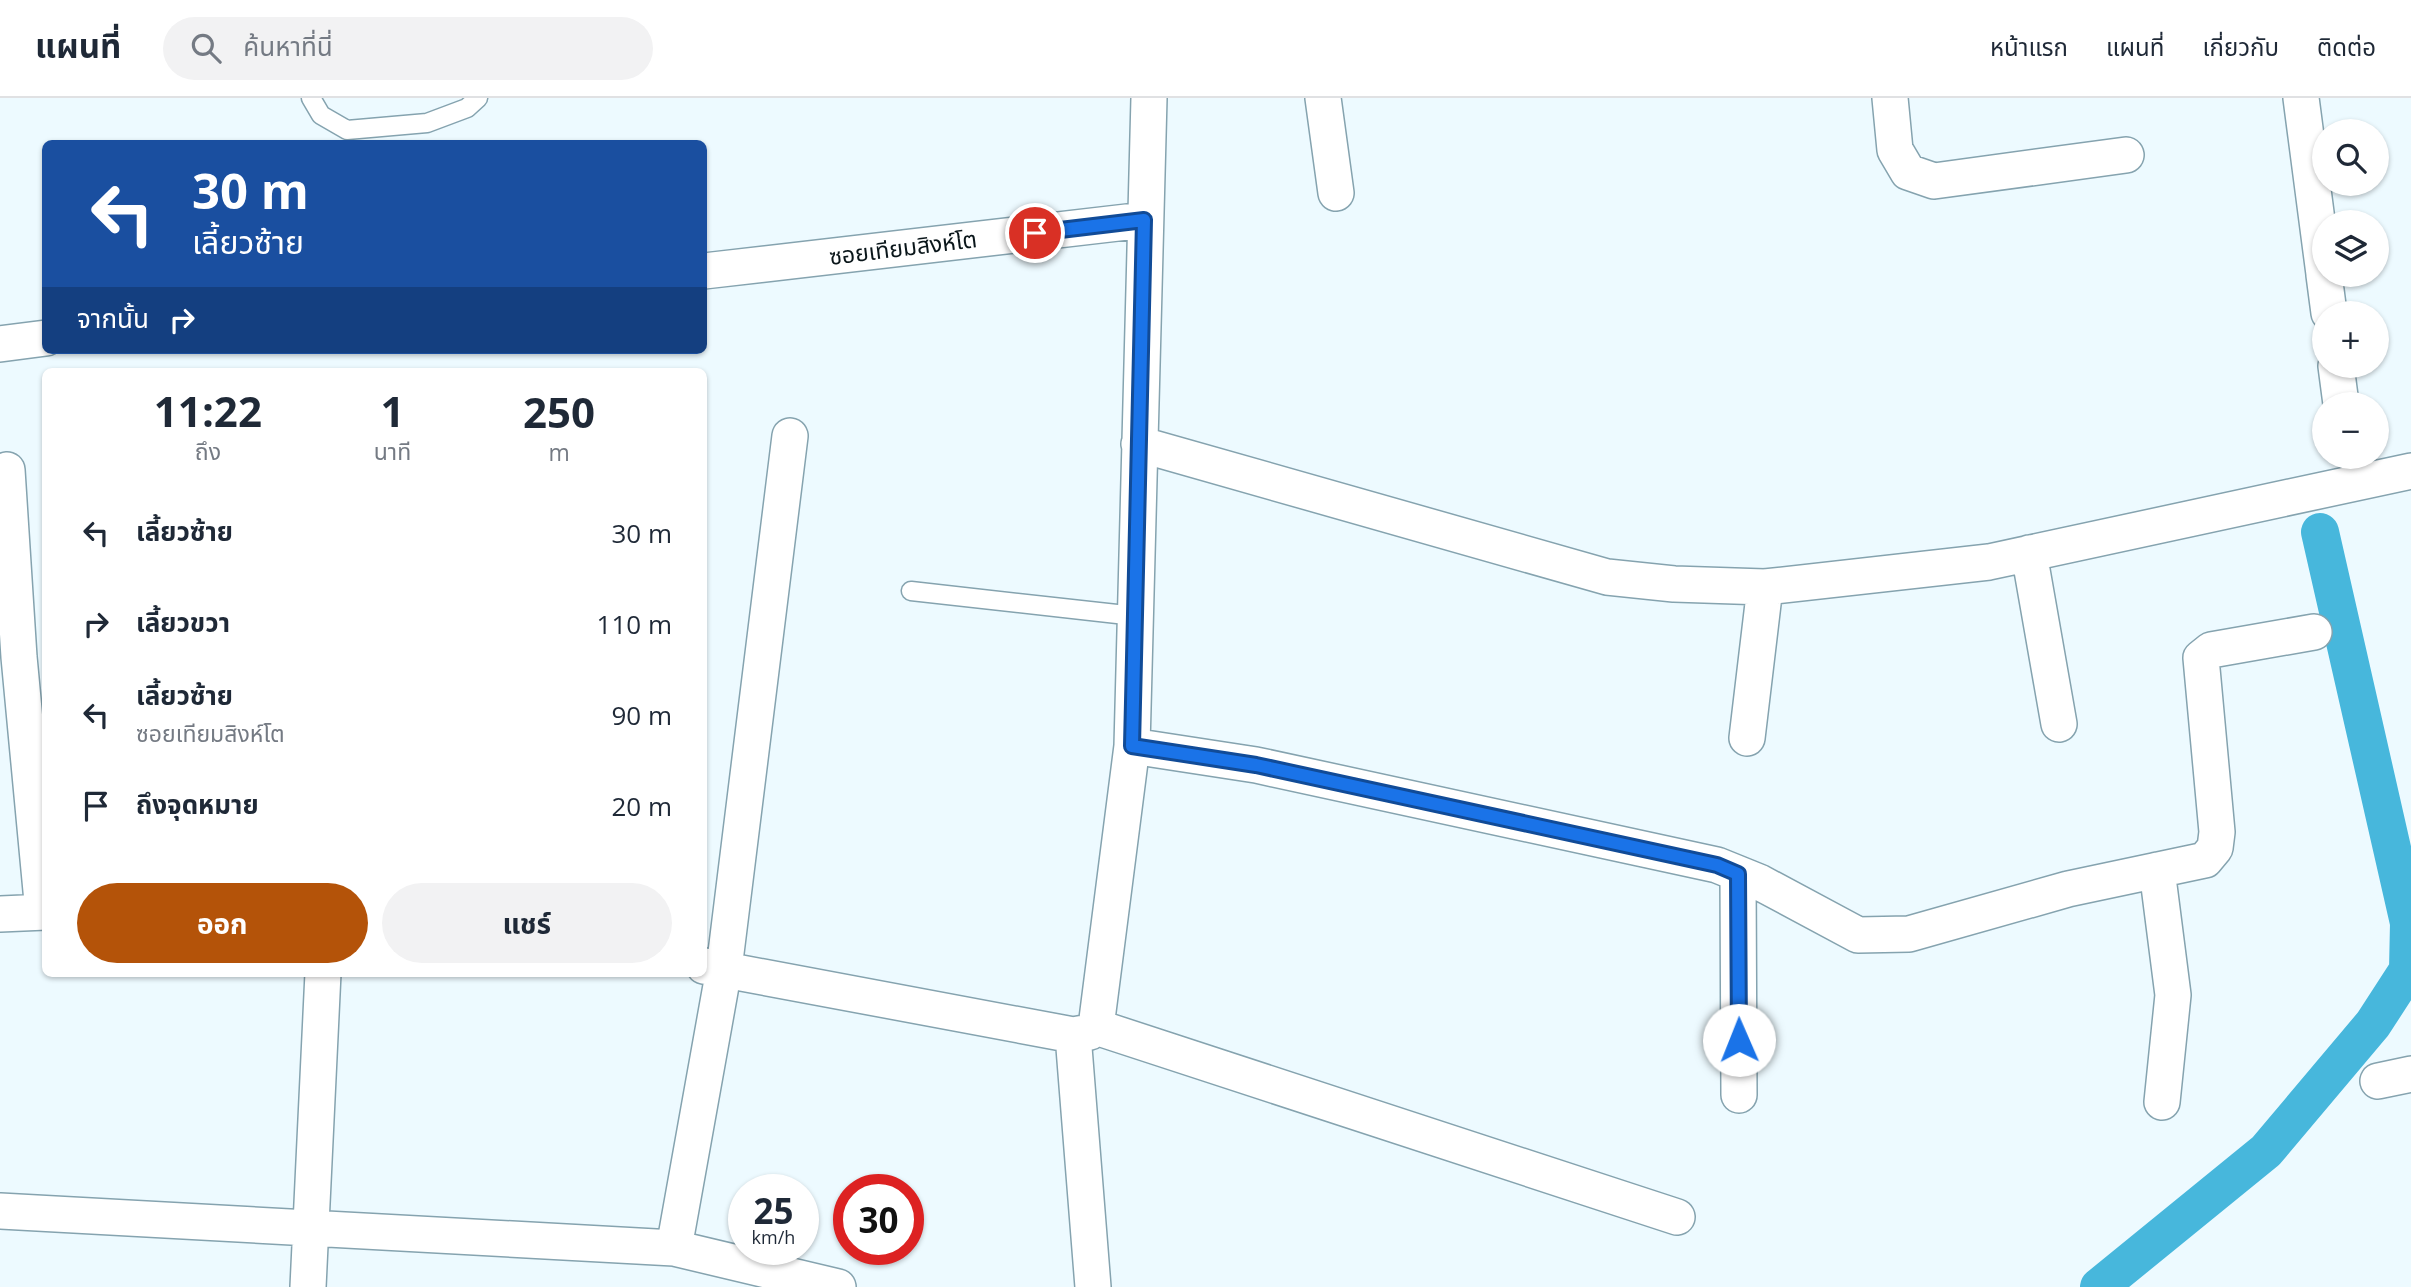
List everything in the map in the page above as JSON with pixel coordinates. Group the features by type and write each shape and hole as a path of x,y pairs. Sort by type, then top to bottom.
{"street":[{"path":"1093,1287 1084,1031 1132,746 1149,98"},
{"path":"1323,98 1336,193"},
{"path":"1890,98 1895,150 1908,173 1934,181 2126,155"},
{"path":"2301,98 2316,210"},
{"name":"ซอยเทียมสิงห์โต","path":"707,271 1144,220"},
{"path":"0,344 42,339"},
{"path":"674,1248 790,436"},
{"path":"1139,444 1607,577 1674,584 1765,587 1989,562 2350,470 2411,471"},
{"path":"7,470 9,657 42,897"},
{"path":"2029,553 2059,724"},
{"path":"1747,738 1765,587"},
{"path":"1132,746 1270,768 1717,865 1858,935 1909,934 2068,889 2205,860 2215,848 2217,832 2201,658 2211,650 2314,632"},
{"path":"2158,870 2173,995 2162,1102"},
{"path":"1738,874 1739,1095"},
{"path":"0,914 42,912"},
{"path":"713,968 1084,1031 1677,1217"},
{"path":"308,1287 313,1228 323,977"},
{"path":"0,1211 674,1248 838,1287"}],"lane":[{"path":"311,98 321,115 347,130 427,123 467,108 478,98"},
{"path":"911,591 1135,616"}],"waterway":[{"path":"2099,1287 2266,1151 2373,1024 2408,970 2409,923 2320,532"}],"route":[{"path":"1035,233 1144,220 1132,746 1256,765 1717,865 1738,874 1739,1040"}]}
